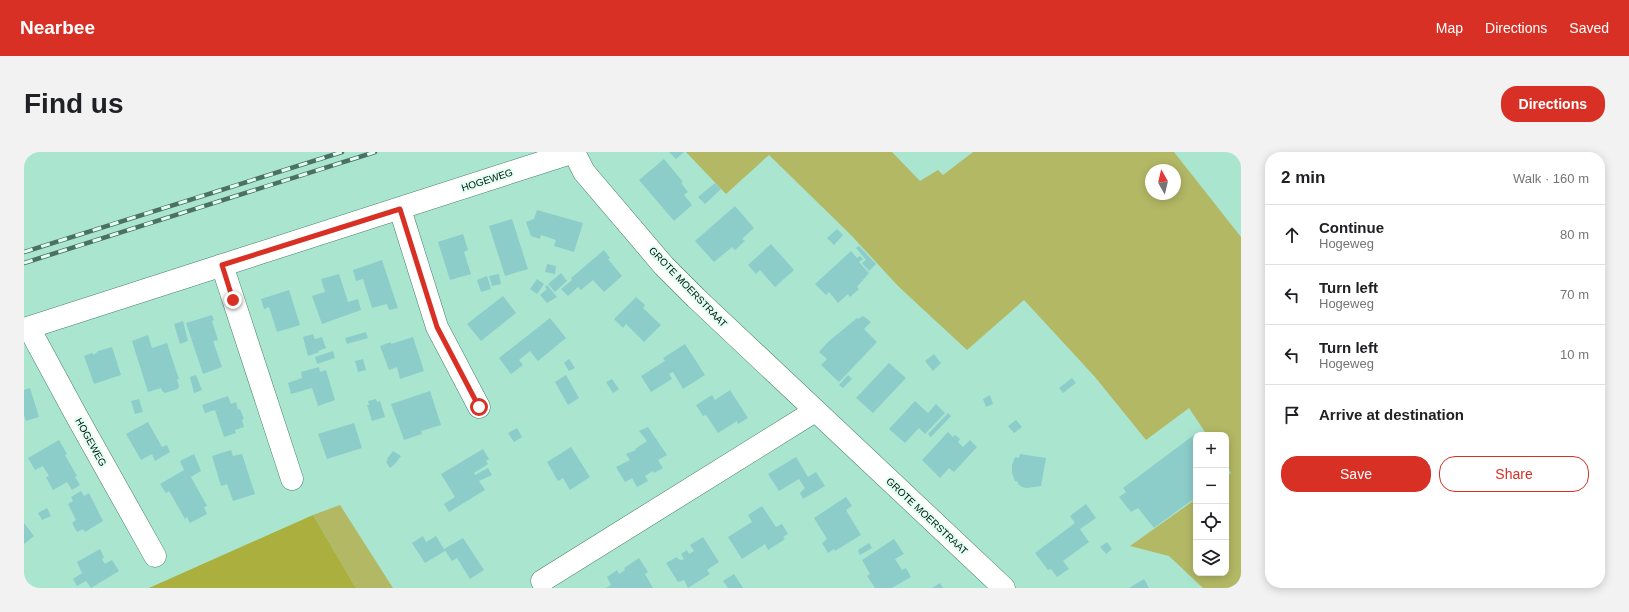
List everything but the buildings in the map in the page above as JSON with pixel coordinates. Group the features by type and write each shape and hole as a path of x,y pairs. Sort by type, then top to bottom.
{"street":[{"name":"HOGEWEG","path":"155,556 27,328 574,152"},
{"name":"GROTE MOERSTRAAT","path":"574,152 584,172 664,266 815,411 1004,588"},
{"path":"400,209 437,327 479,407"},
{"path":"222,265 292,479"},
{"path":"542,581 815,411"}],"green space":[{"path":"686,152 892,152 920,181 938,170 943,175 973,152 1174,152 1241,237 1241,588 1203,588 1169,556 1130,546 1193,501 1193,576 1229,576 1229,475 1231,473 1229,470 1229,432 1205,432 1189,408 1146,440 1095,377 1024,300 967,350 898,286 851,235 769,155 726,194"},
{"path":"340,505 393,588 356,588 313,515"}],"shaded area":[{"path":"313,515 356,588 149,588"}],"railway":[{"path":"24,252 342,152"},
{"path":"24,263 375,152"}],"route":[{"path":"233,300 222,265 400,209 437,327 479,407"}]}
